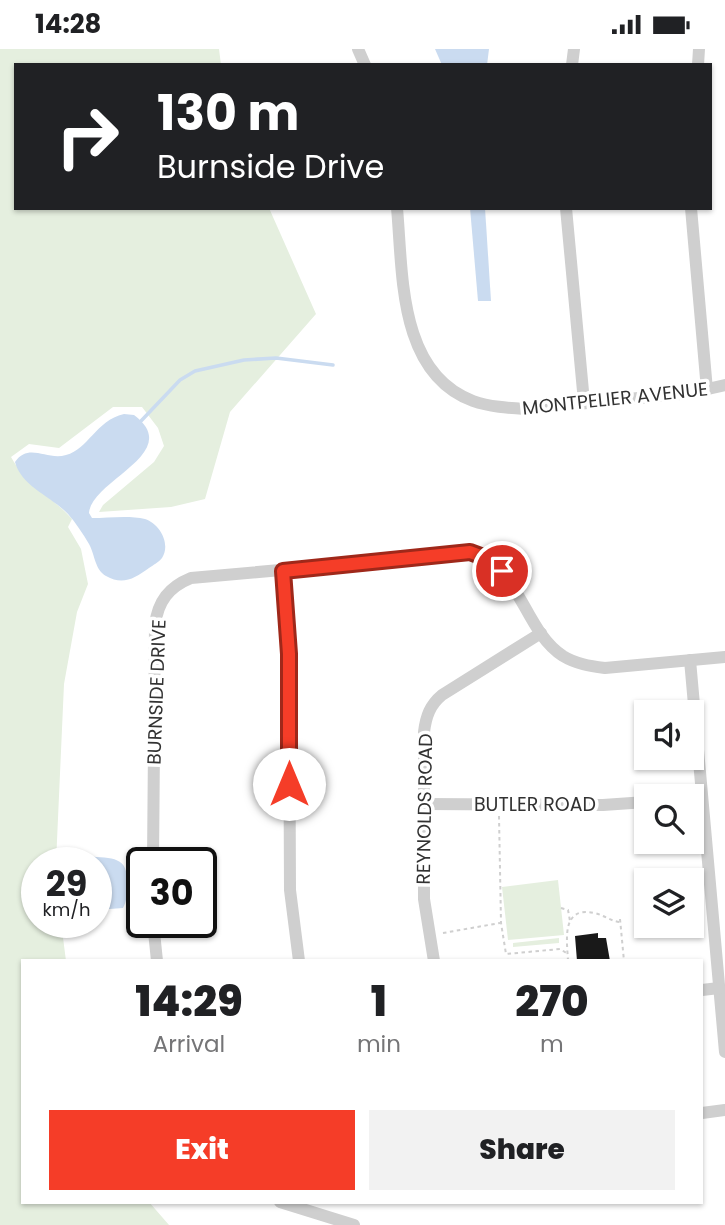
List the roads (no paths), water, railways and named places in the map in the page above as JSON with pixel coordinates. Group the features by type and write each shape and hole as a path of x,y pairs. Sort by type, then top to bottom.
{"street":[{"name":"MONTPELIER AVENUE","path":"397,210 407,305 413,335 428,365 447,386 473,401 505,408 526,409 707,390 725,385"},
{"path":"566,210 584,402"},
{"path":"691,210 707,390"},
{"name":"BURNSIDE DRIVE","path":"153,847 155,625 161,602 172,589 191,578 452,553 477,554 495,563 502,571 541,633 561,654 587,666 605,668 725,657"},
{"path":"283,571 289,654 290,890 299,959"},
{"name":"REYNOLDS ROAD","path":"434,959 424,899 424,732 427,714 435,701 541,633"},
{"path":"691,660 695,784"},
{"name":"BUTLER ROAD","path":"424,804 634,803"},
{"path":"704,854 722,988 725,1052"},
{"path":"154,938 156,959"},
{"path":"703,990 722,988"},
{"path":"703,1113 725,1110"},
{"path":"295,1204 354,1225"}],"water":[{"path":"435,49 489,49 487,63 441,63"},
{"path":"470,210 485,210 491,301 478,301"},
{"path":"124,414 134,415 147,429 149,442 143,454 104,489 94,501 89,513 92,518 145,519 159,530 165,547 159,561 139,575 118,580 102,573 89,544 74,521 30,485 15,462 26,453 59,456 74,452 99,428"},
{"path":"112,859 122,863 126,872 126,898 123,908 112,909"}],"waterway":[{"path":"141,421 180,380 195,371 244,360 276,358 333,365"}]}
